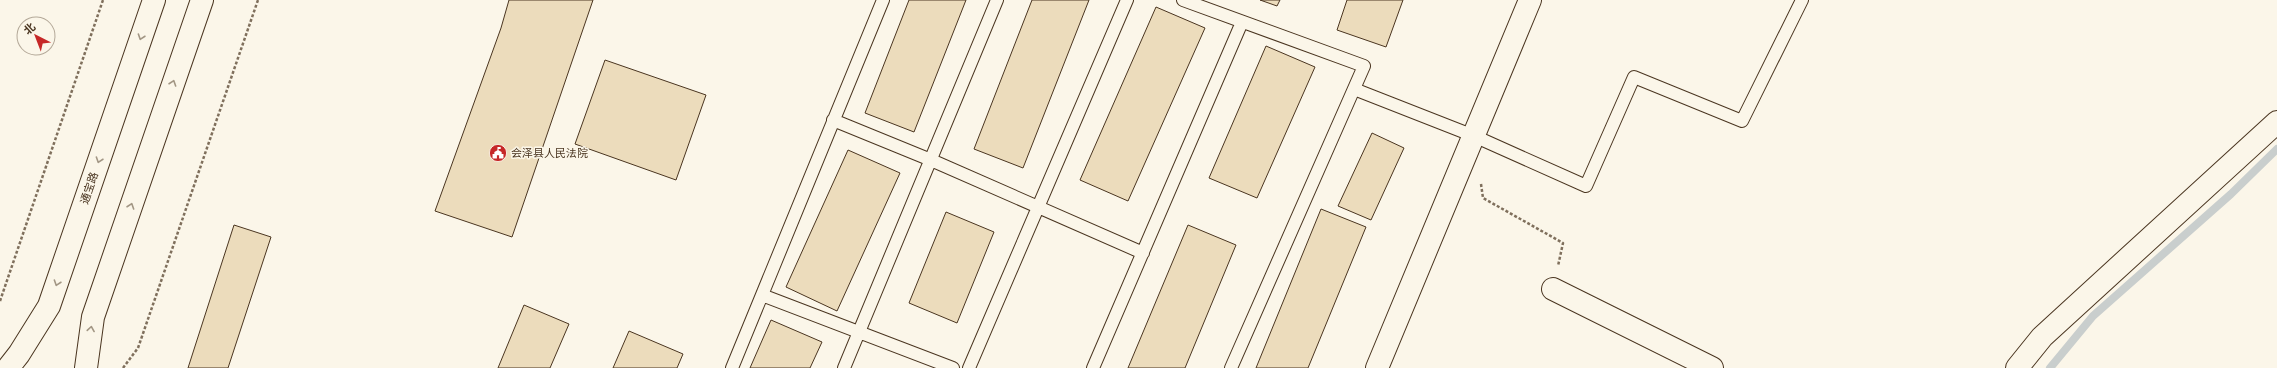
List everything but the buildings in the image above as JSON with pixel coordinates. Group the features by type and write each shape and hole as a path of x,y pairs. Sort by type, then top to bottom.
{"street":[{"name":"通宝路","path":"8,368 20,354 49,306 154,0"},
{"path":"86,368 93,317 202,0"},
{"path":"1378,368 1530,0"},
{"path":"2017,368 2042,337 2277,122"},
{"path":"1553,289 1712,368"}],"lane":[{"path":"732,368 883,0"},
{"path":"844,368 997,0"},
{"path":"969,368 1127,0"},
{"path":"1182,0 1364,66 1231,368"},
{"path":"1354,89 1474,136 1586,186 1634,77 1742,121 1802,0"},
{"path":"1093,368 1242,22"},
{"path":"834,120 931,160 1143,253"},
{"path":"762,295 953,368"}],"path":[{"path":"0,301 103,0"},
{"path":"123,368 138,348 258,0"},
{"path":"1481,183 1484,198 1563,243 1553,289"}],"waterway":[{"path":"2050,368 2093,316 2231,194 2277,149"}],"place":[{"name":"会泽县人民法院","path":"498,153"}]}
